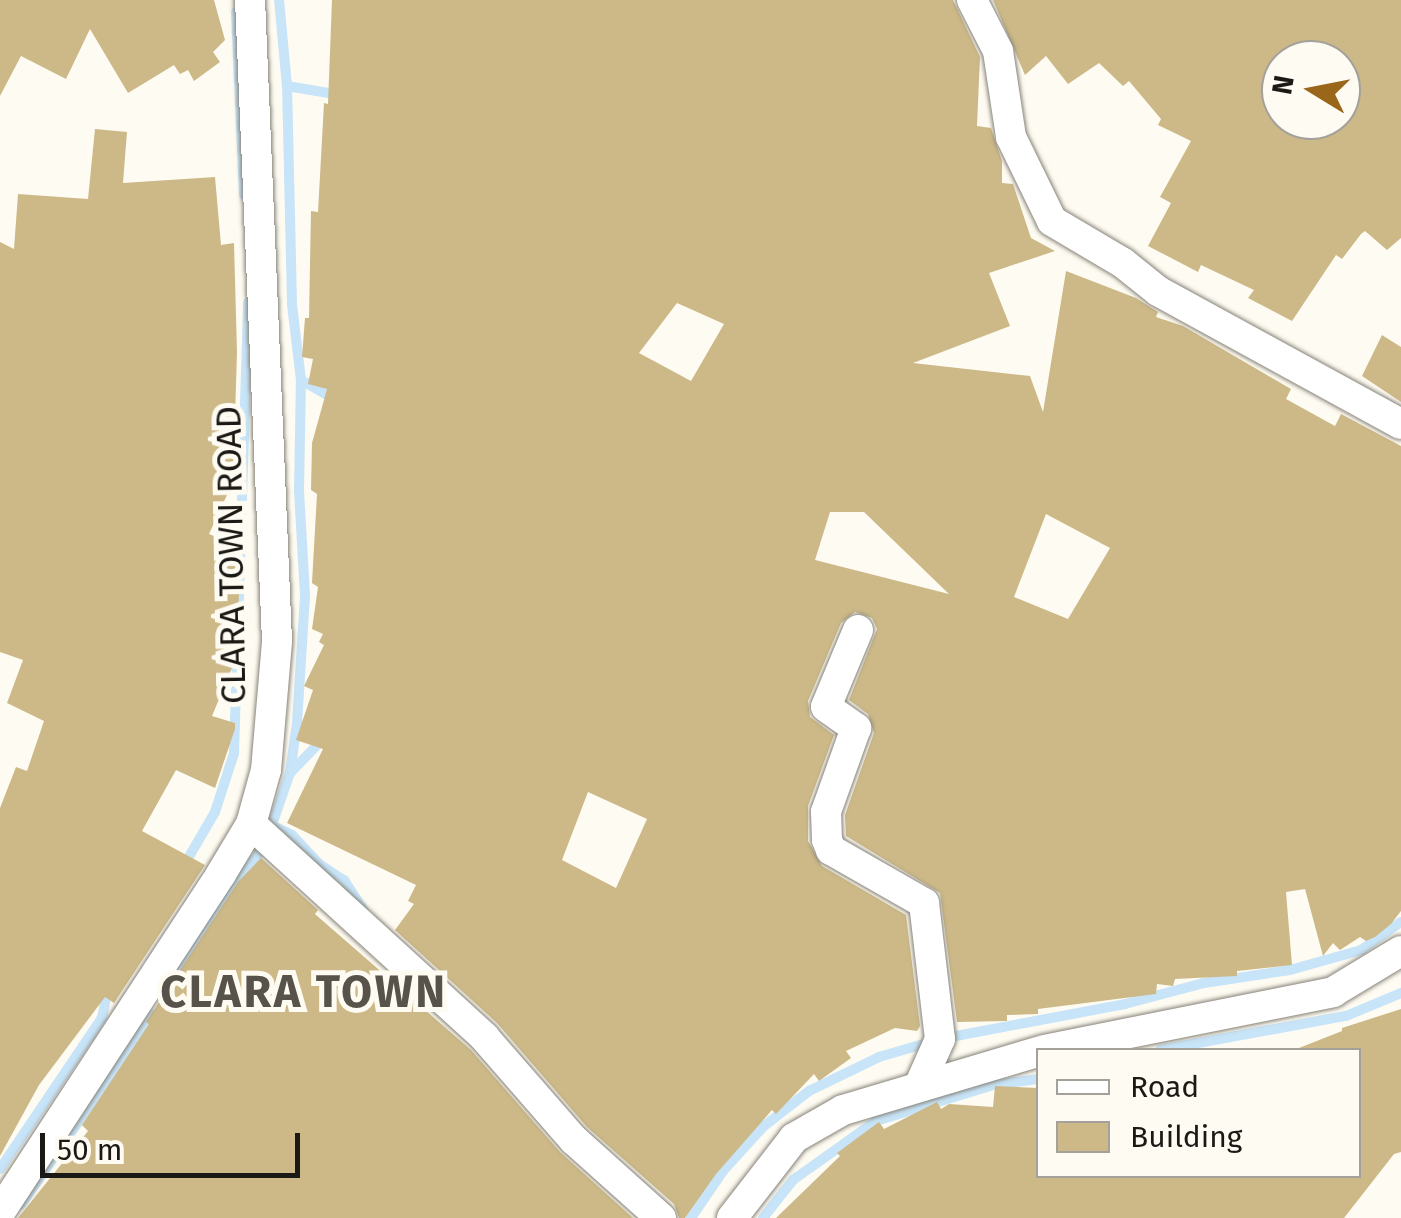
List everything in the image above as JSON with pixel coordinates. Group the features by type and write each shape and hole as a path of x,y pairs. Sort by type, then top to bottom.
{"street":[{"name":"CLARA TOWN ROAD","path":"0,1212 251,824 266,770 277,641 250,0"},
{"path":"972,0 998,51 1012,138 1052,221 1123,263 1158,291 1401,424"},
{"path":"858,630 826,707 856,728 826,812 827,840 831,850 924,903 940,1039 920,1084"},
{"path":"251,824 484,1036 574,1140 660,1218"},
{"path":"1056,1048 1333,992 1401,952"},
{"path":"732,1218 794,1138 844,1110 920,1084 1036,1052"}],"building":[{"path":"0,0 214,0 225,40 213,52 220,62 194,81 188,70 180,74 174,65 128,93 90,29 66,79 21,56 0,96"},
{"path":"332,0 953,0 980,57 977,126 991,128 1002,161 1002,183 1013,184 1031,238 1055,251 989,273 1010,326 913,363 1030,376 1043,412 1066,271 1136,298 1158,312 1156,317 1183,326 1291,389 1286,399 1335,426 1341,414 1401,446 1401,911 1375,937 1366,941 1360,937 1340,950 1333,943 1323,956 1305,889 1286,892 1292,965 1237,971 1237,976 1175,979 1173,986 1157,984 1156,994 1038,1009 1038,1014 1007,1015 1007,1021 957,1022 940,893 846,836 845,815 874,733 868,714 849,700 877,629 872,618 855,612 841,623 808,701 810,717 834,735 808,806 808,841 822,866 906,915 920,1026 917,1031 895,1028 846,1051 851,1058 819,1081 814,1074 776,1114 772,1110 716,1174 685,1218 679,1218 674,1204 587,1127 497,1023 395,930 414,904 408,901 416,885 287,823 323,749 296,740 313,690 304,686 324,645 319,642 323,634 312,629 318,587 312,583 317,494 311,490 312,443 327,389 308,384 313,359 302,357 305,318 309,318 311,211 318,212 324,103 328,104","holes":["677,303 724,324 691,381 639,353","830,512 864,512 949,594 815,560","1046,514 1110,548 1068,619 1014,597","588,792 647,819 616,888 562,860"]},
{"path":"993,0 1401,0 1401,238 1387,250 1365,231 1361,234 1342,259 1336,255 1292,321 1248,298 1254,290 1201,265 1198,272 1148,246 1171,203 1160,197 1191,141 1158,125 1161,119 1129,81 1123,86 1099,63 1068,84 1046,56 1025,75"},
{"path":"95,129 127,132 123,183 215,177 221,245 234,243 237,352 233,482 209,534 241,547 237,638 231,654 237,656 212,716 235,723 235,729 215,788 176,770 142,831 205,865 114,1003 105,997 39,1085 0,1156 0,808 16,767 27,771 44,721 7,703 23,660 0,652 0,242 14,249 18,194 88,199"},
{"path":"1382,335 1401,347 1401,402 1362,376"},
{"path":"261,858 318,910 315,914 471,1050 560,1152 633,1218 18,1218 88,1131 82,1125 149,1024 146,1022 238,882"},
{"path":"1401,1009 1401,1152 1394,1154 1344,1218 776,1218 840,1156 837,1153 879,1122 884,1129 937,1102 941,1109 949,1104 993,1107 995,1086 1036,1088 1036,1178 1361,1178 1361,1048 1299,1048 1342,1028"}],"waterway":[{"path":"170,987 180,963 265,845 290,773 297,723 305,595 299,491 301,380 292,304 287,86 279,0"},
{"path":"236,12 244,195"},
{"path":"287,86 340,95"},
{"path":"183,867 215,812 234,753 248,302"},
{"path":"301,380 335,400"},
{"path":"291,772 324,738"},
{"path":"271,825 292,835 319,864 344,880 364,911"},
{"path":"691,1218 723,1171 764,1126 809,1091 879,1057 940,1039 1125,1004 1204,983 1290,970 1361,950 1401,922"},
{"path":"0,1169 102,1018 108,987"},
{"path":"1171,1048 1346,1016 1401,993"},
{"path":"21,1205 153,1014"},
{"path":"763,1218 793,1180 876,1121 993,1085 1036,1079"}],"district":[{"name":"CLARA TOWN","path":"304,993"}]}
